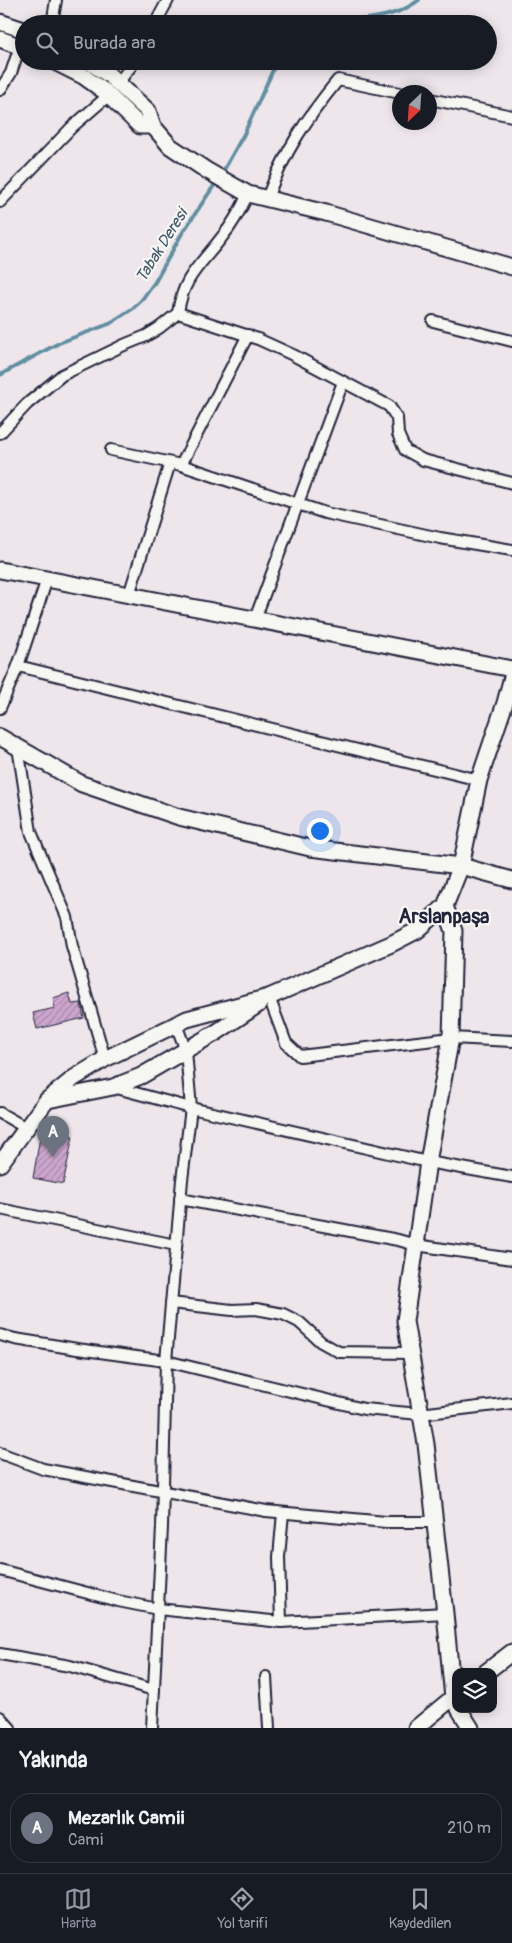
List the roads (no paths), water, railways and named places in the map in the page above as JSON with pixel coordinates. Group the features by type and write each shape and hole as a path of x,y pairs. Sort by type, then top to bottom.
{"street":[{"path":"54,15 56,0"},
{"path":"160,15 168,0"},
{"path":"0,22 15,27"},
{"path":"0,39 15,44"},
{"path":"0,90 15,64"},
{"path":"71,70 114,89 148,111 153,126 170,146 230,185 248,194 335,216 512,268"},
{"path":"102,70 110,75 114,89"},
{"path":"0,202 72,127 114,89 128,70"},
{"path":"267,198 280,164 298,134 338,80 392,91"},
{"path":"437,100 512,116"},
{"path":"0,433 27,404 62,375 124,344 146,336 178,313 180,297 190,275 223,237 248,194"},
{"path":"178,313 248,335 293,355 389,406 397,418 398,434 405,450 423,460 512,483"},
{"path":"433,321 512,341"},
{"path":"181,465 248,335"},
{"path":"255,619 343,382"},
{"path":"112,450 181,465 335,516 440,538 512,550"},
{"path":"129,595 170,463"},
{"path":"0,570 512,669"},
{"path":"0,708 18,666 47,579"},
{"path":"18,666 479,780"},
{"path":"47,1100 114,1087 141,1076 186,1051 270,997 418,930 445,906 461,866 479,780 509,704 512,677"},
{"path":"0,737 82,784 179,817 310,848 461,866 512,880"},
{"path":"18,747 31,832 67,917 72,946 105,1059"},
{"path":"445,906 454,931 451,1038 428,1162 405,1321 426,1444 452,1669"},
{"path":"0,1164 47,1100 74,1078 105,1059 187,1018 270,997"},
{"path":"270,997 286,1043 300,1056 451,1038 512,1041"},
{"path":"152,1728 163,1492 166,1361 180,1199 191,1108 186,1051 176,1024"},
{"path":"114,1087 191,1108 428,1162 512,1177"},
{"path":"0,1113 26,1128"},
{"path":"180,1199 416,1245 512,1259"},
{"path":"0,1209 176,1245"},
{"path":"171,1303 232,1310 256,1309 283,1314 299,1322 322,1342 339,1352 410,1353"},
{"path":"0,1335 77,1349 166,1361 364,1409 420,1414 512,1403"},
{"path":"0,1453 43,1469 283,1513 386,1522 435,1522"},
{"path":"281,1622 279,1557 283,1513"},
{"path":"0,1570 108,1599 158,1609 281,1622 445,1613"},
{"path":"491,1668 512,1652"},
{"path":"0,1654 70,1666 154,1690"},
{"path":"266,1677 268,1728"},
{"path":"416,1728 452,1704"},
{"path":"463,1713 471,1728"},
{"path":"0,1718 10,1728"}],"waterway":[{"name":"Tabak Deresi","path":"389,15 409,7 419,0"},
{"name":"Tabak Deresi","path":"221,175 244,134 273,70"},
{"name":"Tabak Deresi","path":"0,375 59,343 109,324 141,301 155,282 181,235 217,181"}],"place":[{"name":"Mezarlık Camii","path":"53,1157"}],"district":[{"name":"Arslanpaşa","path":"444,916"}]}
